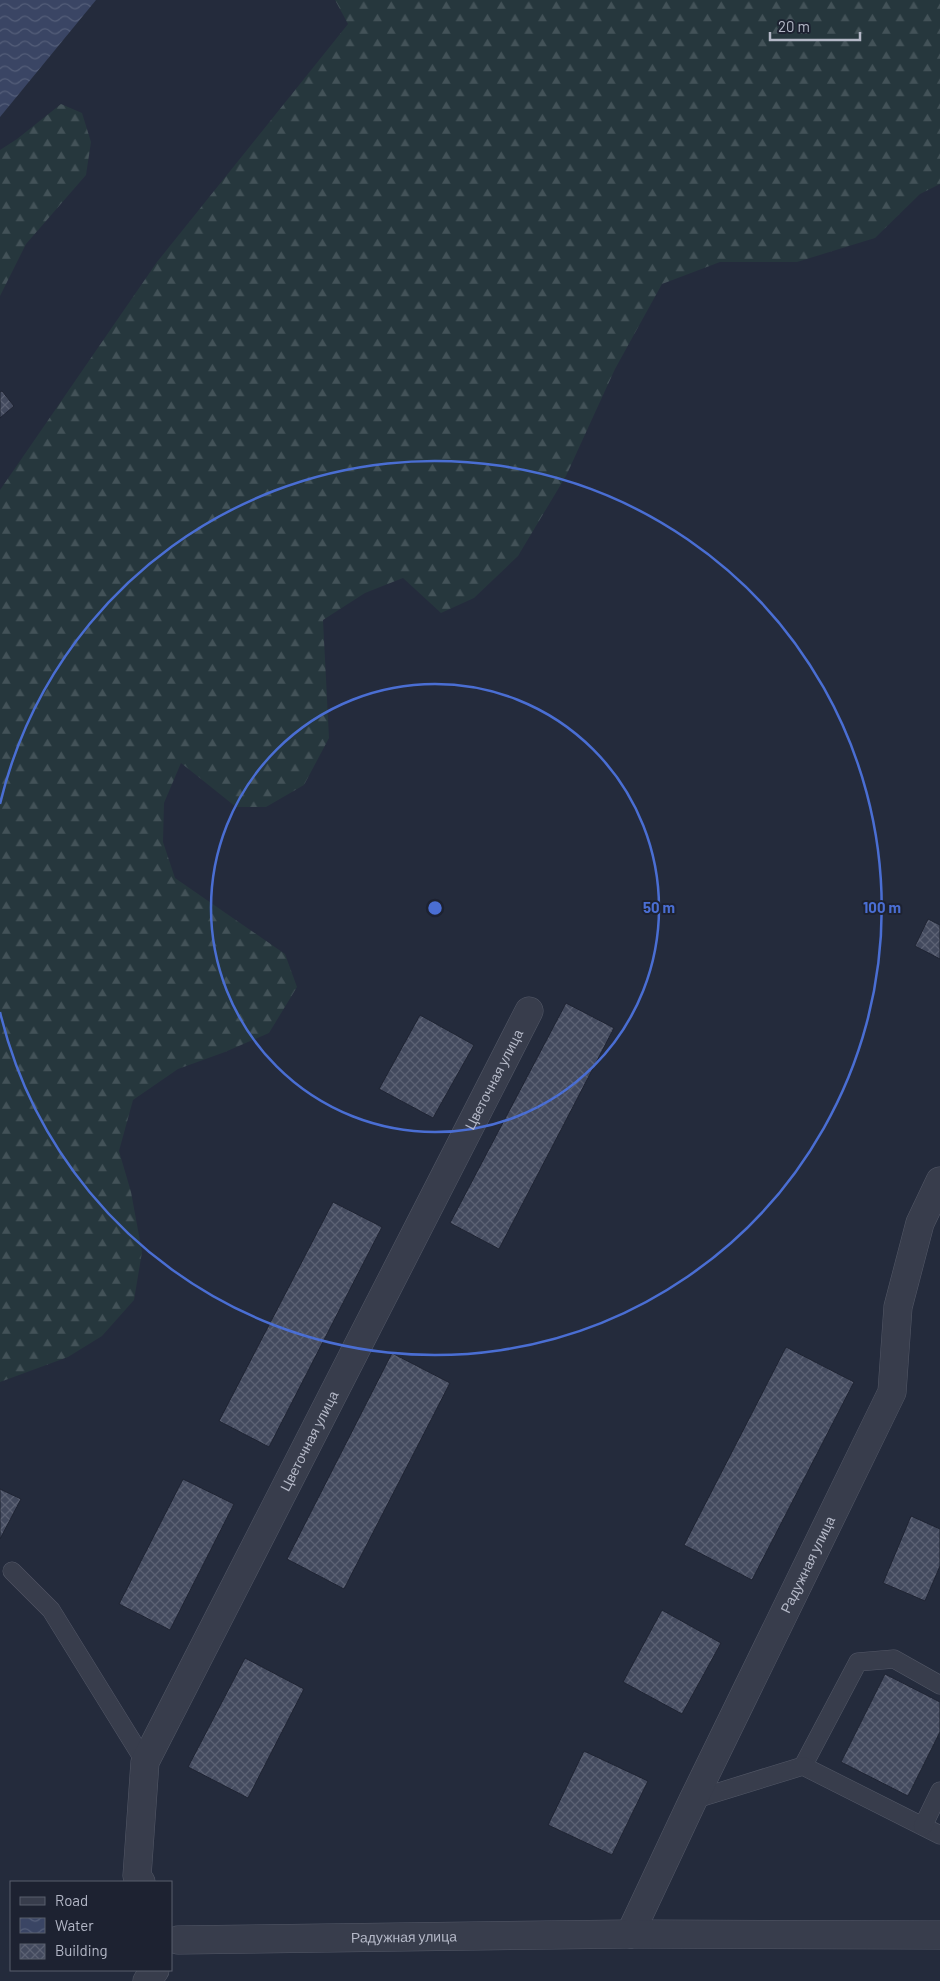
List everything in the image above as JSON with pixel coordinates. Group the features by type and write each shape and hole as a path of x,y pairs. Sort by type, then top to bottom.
{"street":[{"name":"Цветочная улица","path":"140,1881 137,1876 145,1762 529,1011"},
{"name":"Радужная улица","path":"630,1934 693,1800 892,1392 898,1306 920,1223 940,1181"},
{"name":"Радужная улица","path":"174,1939 630,1934 940,1934"}],"lane":[{"path":"12,1571 52,1610 145,1762"},
{"path":"803,1766 858,1662 894,1660 940,1685"},
{"path":"693,1800 803,1766 940,1835"},
{"path":"923,1826 940,1790"}],"green space":[{"path":"335,0 940,0 940,184 920,194 875,238 797,262 720,262 662,284 615,369 566,476 518,556 474,598 441,613 403,578 365,593 323,620 329,738 304,785 266,807 236,807 181,763 164,803 163,842 175,878 285,954 297,987 269,1033 178,1069 133,1100 119,1151 131,1192 142,1252 134,1300 102,1336 68,1357 0,1382 0,490 157,262 348,24"},
{"path":"61,104 82,113 91,142 86,175 26,244 0,296 0,150"}],"water":[{"path":"0,0 96,0 0,117"}],"building":[{"path":"2,391 14,406 0,418 0,392"},
{"path":"928,919 940,925 940,959 915,946"},
{"path":"566,1003 614,1028 499,1249 450,1223"},
{"path":"420,1015 474,1045 433,1118 379,1089"},
{"path":"333,1202 382,1227 269,1447 219,1421"},
{"path":"786,1347 854,1382 752,1580 684,1545"},
{"path":"392,1353 450,1383 344,1589 287,1559"},
{"path":"183,1479 234,1504 170,1630 119,1604"},
{"path":"0,1489 21,1499 0,1539"},
{"path":"911,1516 940,1529 940,1566 925,1601 883,1583"},
{"path":"662,1610 721,1643 682,1714 623,1682"},
{"path":"245,1658 304,1689 248,1798 188,1767"},
{"path":"885,1674 940,1702 940,1732 908,1796 841,1762"},
{"path":"584,1751 648,1781 612,1855 548,1825"}]}
